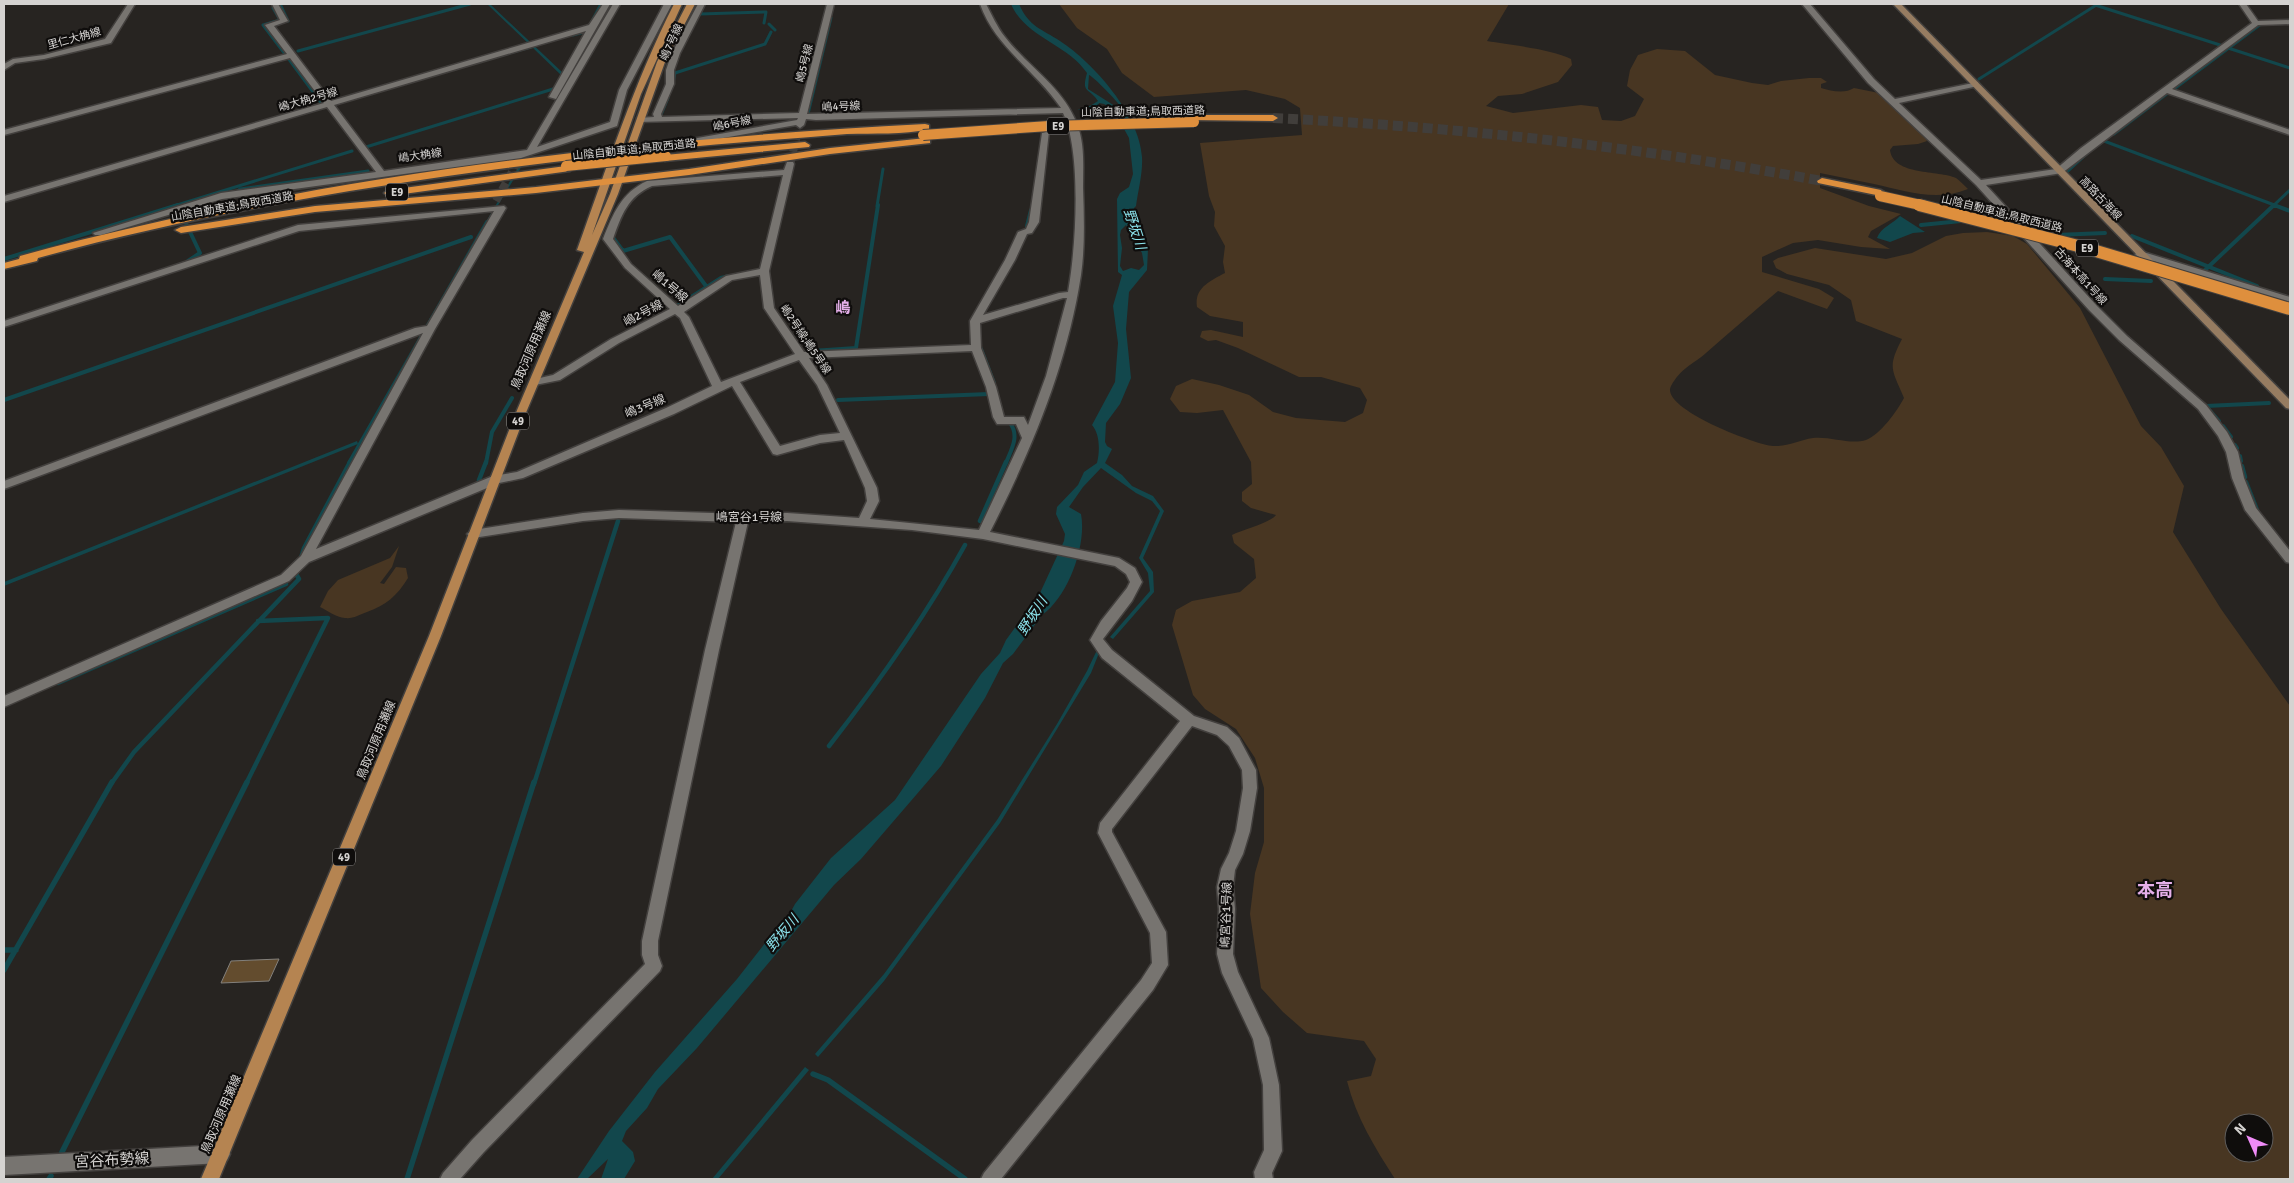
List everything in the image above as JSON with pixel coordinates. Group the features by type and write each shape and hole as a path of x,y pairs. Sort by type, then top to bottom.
{"highway":[{"name":"山陰自動車道;鳥取西道路","path":"4,264 24,258 229,216 666,154 924,134 1135,122 1273,120"},
{"path":"229,216 460,198 689,172 924,134"},
{"path":"229,216 409,179 617,151 630,150 666,154"},
{"name":"山陰自動車道;鳥取西道路","path":"1822,182 1953,212 2112,254 2290,309"},
{"name":"山陰自動車道;鳥取西道路","path":"1881,195 2112,250 2290,305"},
{"name":"山陰自動車道;鳥取西道路","path":"4,264 229,216"}],"main road":[{"name":"鳥取河原用瀬線","path":"592,237 617,151 663,32 678,4"},
{"name":"鳥取河原用瀬線","path":"210,1179 436,636 473,534 497,478 520,415 535,382 592,237 620,179 660,62 691,4"},
{"name":"高路古海線","path":"1897,4 2290,406"}],"street":[{"name":"里仁大桷線","path":"4,68 13,61 44,57 108,41 131,4"},
{"path":"275,4 284,21 269,25 381,173"},
{"path":"523,155 606,4"},
{"path":"523,155 617,4"},
{"path":"614,124 623,90 634,74 668,4"},
{"name":"嶋7号線","path":"660,119 657,114 670,84 670,70 700,4"},
{"name":"嶋5号線","path":"801,122 830,4"},
{"path":"983,4 996,33 1055,94 1066,110 1076,134 1079,224 1076,274 1072,294 1063,334 1040,410 983,535"},
{"name":"古海本高1号線","path":"1806,4 1872,82 1979,183 2093,308 2123,338 2202,408 2223,435 2232,452 2238,478 2251,510 2290,558"},
{"path":"2242,4 2256,22"},
{"path":"1979,183 2059,171 2084,150 2256,22 2290,22"},
{"name":"嶋大桷2号線","path":"4,199 592,27"},
{"path":"4,133 290,55"},
{"path":"1893,102 1975,84"},
{"path":"2166,90 2290,133"},
{"name":"嶋4号線","path":"640,120 796,115 801,122 1044,115 1066,110"},
{"name":"嶋大桷線","path":"98,233 221,196 523,155 614,124 628,122"},
{"name":"嶋6号線","path":"666,154 801,122"},
{"path":"1028,438 1020,420 1001,421 998,417 991,387 976,348 975,321 1010,260 1023,232 1029,231 1034,222 1046,132"},
{"name":"嶋2号線;嶋5号線","path":"608,239 624,200 642,186 650,183 789,168 764,271 769,308 802,355 832,403 871,488 873,501 863,522"},
{"path":"4,324 298,228 496,206 306,559 285,578 4,702"},
{"path":"592,237 608,239"},
{"name":"嶋1号線","path":"608,239 628,266 684,317 718,387"},
{"path":"2140,254 2290,300"},
{"name":"嶋2号線","path":"535,382 556,378 622,338 671,312 678,311 729,278 764,271"},
{"path":"975,321 1072,294"},
{"path":"4,485 418,330 430,329"},
{"name":"嶋3号線","path":"306,559 497,478 519,475 670,411 718,387 802,355 976,348"},
{"path":"734,381 777,451 820,439 846,436"},
{"name":"嶋宮谷1号線","path":"473,534 566,519 619,514 743,518 787,516 912,526 983,535 1119,562 1131,571 1136,582 1131,594 1100,630 1096,640 1107,654 1188,720 1222,730 1234,742 1249,770 1250,788 1243,831 1236,854 1228,869 1225,887 1227,909 1225,954 1230,973 1261,1038 1271,1085 1273,1151 1263,1172 1264,1179"},
{"path":"449,1179 478,1146 654,966 650,956 650,941 712,650 743,518"},
{"path":"990,1179 1147,985 1160,965 1158,932 1104,833 1105,827 1188,720"},
{"name":"宮谷布勢線","path":"4,1166 221,1154"}],"shaded area":[{"path":"1059,4 1509,4 1487,41 1553,53 1571,59 1572,65 1558,82 1522,94 1498,96 1486,106 1513,113 1581,105 1598,107 1602,120 1621,121 1635,116 1644,99 1627,86 1630,70 1638,55 1657,49 1685,51 1715,75 1752,83 1768,85 1781,81 1821,78 1827,82 1821,84 1821,88 1842,91 1854,88 1879,93 1927,141 1918,144 1893,146 1890,150 1893,158 1899,164 1908,168 1956,178 1968,189 1944,195 1921,194 1820,173 1820,188 1869,206 1901,214 1871,231 1868,237 1890,249 1861,247 1818,240 1793,243 1762,257 1762,272 1819,289 1834,298 1827,309 1778,291 1683,371 1671,386 1671,395 1679,405 1711,424 1748,439 1773,446 1813,438 1860,441 1872,437 1883,428 1904,398 1893,368 1894,356 1902,339 1856,321 1851,300 1829,285 1787,274 1776,268 1773,261 1815,248 1886,259 1912,253 1946,236 1987,232 2013,236 2027,244 2080,308 2141,426 2161,447 2184,486 2173,532 2221,609 2290,706 2290,1179 1395,1179 1373,1144 1361,1120 1347,1081 1371,1076 1376,1059 1364,1041 1307,1033 1283,1012 1261,988 1250,914 1255,873 1264,842 1264,788 1255,758 1236,729 1205,709 1193,695 1172,625 1176,610 1192,601 1240,592 1256,578 1254,559 1234,543 1232,535 1263,523 1276,515 1251,508 1242,501 1242,492 1252,484 1251,462 1223,410 1197,413 1180,412 1170,399 1176,386 1192,379 1219,385 1249,395 1273,412 1296,418 1345,422 1363,413 1367,400 1360,388 1321,377 1299,377 1238,348 1216,340 1208,341 1200,337 1202,331 1211,330 1243,337 1243,322 1210,316 1197,307 1198,295 1204,286 1225,273 1223,262 1225,246 1214,226 1215,212 1209,196 1200,143 1302,135 1300,108 1285,99 1246,90 1154,97 1122,73 1107,49 1077,28"},
{"path":"399,546 392,567 380,583 384,584 396,567 406,568 408,578 391,599 374,609 351,618 332,614 320,607 328,591 338,580 390,558"}],"water":[{"path":"487,4 490,4 563,73 561,75 533,48 413,82 532,47"},
{"path":"609,4 615,4 542,133 486,225 484,225 525,156"},
{"name":"野坂川","path":"1011,4 1019,4 1032,23 1060,41 1087,63 1113,92 1124,108 1139,141 1142,169 1136,206 1134,208 1137,226 1148,249 1147,270 1129,292 1126,329 1131,378 1120,404 1106,423 1105,442 1112,449 1105,463 1122,475 1132,486 1153,496 1164,511 1143,558 1153,572 1154,592 1113,639 1110,637 1150,591 1148,573 1139,558 1160,511 1152,501 1136,493 1101,468 1083,487 1069,507 1081,514 1082,527 1078,555 1067,583 1060,596 1042,615 1013,654 1003,663 985,698 941,766 861,859 834,885 697,1048 658,1089 647,1108 626,1131 622,1141 633,1152 635,1161 624,1179 601,1179 608,1159 587,1179 577,1179 609,1131 655,1072 737,979 776,929 784,924 795,904 831,858 895,800 981,674 1000,653 1006,640 1040,593 1064,541 1065,534 1056,514 1057,507 1078,485 1084,472 1097,463 1099,443 1097,433 1092,425 1115,382 1118,343 1113,306 1122,275 1118,272 1117,199 1120,193 1129,187 1133,174 1129,138 1113,109 1104,104 1099,103 1095,112 1092,108 1077,110 1098,101 1085,87 1087,73 1069,55 1026,25","holes":["1089,75 1096,80 1121,107 1118,108 1088,89","1126,225 1142,253 1144,265 1139,270 1131,268 1123,271 1120,266 1122,248 1120,235 1121,230"]},
{"path":"1900,216 1925,232 1913,233 1890,242 1877,238 1884,228"},
{"path":"357,441 358,444 4,586 4,582"},
{"path":"1097,650 1099,653 1091,673 1000,823 884,981 818,1057 815,1054 884,974 997,820 1057,724"},
{"path":"805,1067 809,1070 718,1179 712,1179"}],"building":[{"path":"279,959 269,981 221,983 231,961"}],"waterway":[{"path":"280,4 288,21"},
{"path":"298,51 470,4"},
{"path":"591,23 601,4"},
{"path":"704,5 700,14 766,12 764,23"},
{"path":"1979,79 2096,5"},
{"path":"2096,5 2220,45"},
{"path":"273,8 280,20 263,25 285,54"},
{"path":"808,114 831,18"},
{"path":"769,24 775,30"},
{"path":"2229,48 2261,24"},
{"path":"573,35 588,31"},
{"path":"673,83 675,73 765,44 771,32"},
{"path":"2174,89 2229,48"},
{"path":"2229,48 2290,68"},
{"path":"288,58 322,104"},
{"path":"366,147 553,89"},
{"path":"2114,134 2168,93"},
{"path":"661,115 668,98"},
{"path":"2104,141 2274,205"},
{"path":"2068,171 2091,150"},
{"path":"174,206 352,151"},
{"path":"877,206 883,169"},
{"path":"235,193 240,189 368,171"},
{"path":"2274,205 2290,190"},
{"path":"4,259 178,205"},
{"path":"812,351 856,348 878,205"},
{"path":"2209,267 2274,205"},
{"path":"2274,205 2290,211"},
{"path":"188,261 200,253 182,215 195,207"},
{"path":"1027,226 1031,210"},
{"path":"1921,225 1961,221"},
{"path":"349,463 487,222"},
{"path":"2056,235 2105,233"},
{"path":"611,235 623,251 670,237 706,286"},
{"path":"2132,236 2209,267"},
{"path":"4,400 471,237"},
{"path":"2205,270 2209,267"},
{"path":"2209,267 2257,286"},
{"path":"677,306 721,278 729,276"},
{"path":"2105,279 2151,281"},
{"path":"981,349 994,383"},
{"path":"838,400 989,394"},
{"path":"486,463 492,432 512,398"},
{"path":"2219,421 2206,406 2269,403"},
{"path":"1006,463 1014,438 1013,428 1010,423"},
{"path":"2223,426 2231,437"},
{"path":"2240,456 2241,461"},
{"path":"301,558 304,548 350,462"},
{"path":"479,480 486,462"},
{"path":"980,521 1006,462"},
{"path":"2242,466 2245,477"},
{"path":"2246,482 2257,510"},
{"path":"534,784 618,521"},
{"path":"829,746 901,648 965,545"},
{"path":"259,621 299,579 296,574 297,570"},
{"path":"58,683 286,584"},
{"path":"246,784 328,618 259,621"},
{"path":"111,784 134,752 259,621"},
{"path":"15,950 112,782"},
{"path":"407,1179 534,782"},
{"path":"62,1152 246,784"},
{"path":"4,950 15,950"},
{"path":"4,970 15,950"},
{"path":"813,1074 828,1080 965,1179"}],"tunnel":[{"path":"1273,118 1411,127 1549,140 1685,158 1822,181"},
{"path":"790,164 799,127"},
{"path":"496,201 519,159"}],"district":[{"name":"嶋","path":"843,308"},
{"name":"本高","path":"2155,890"}]}
